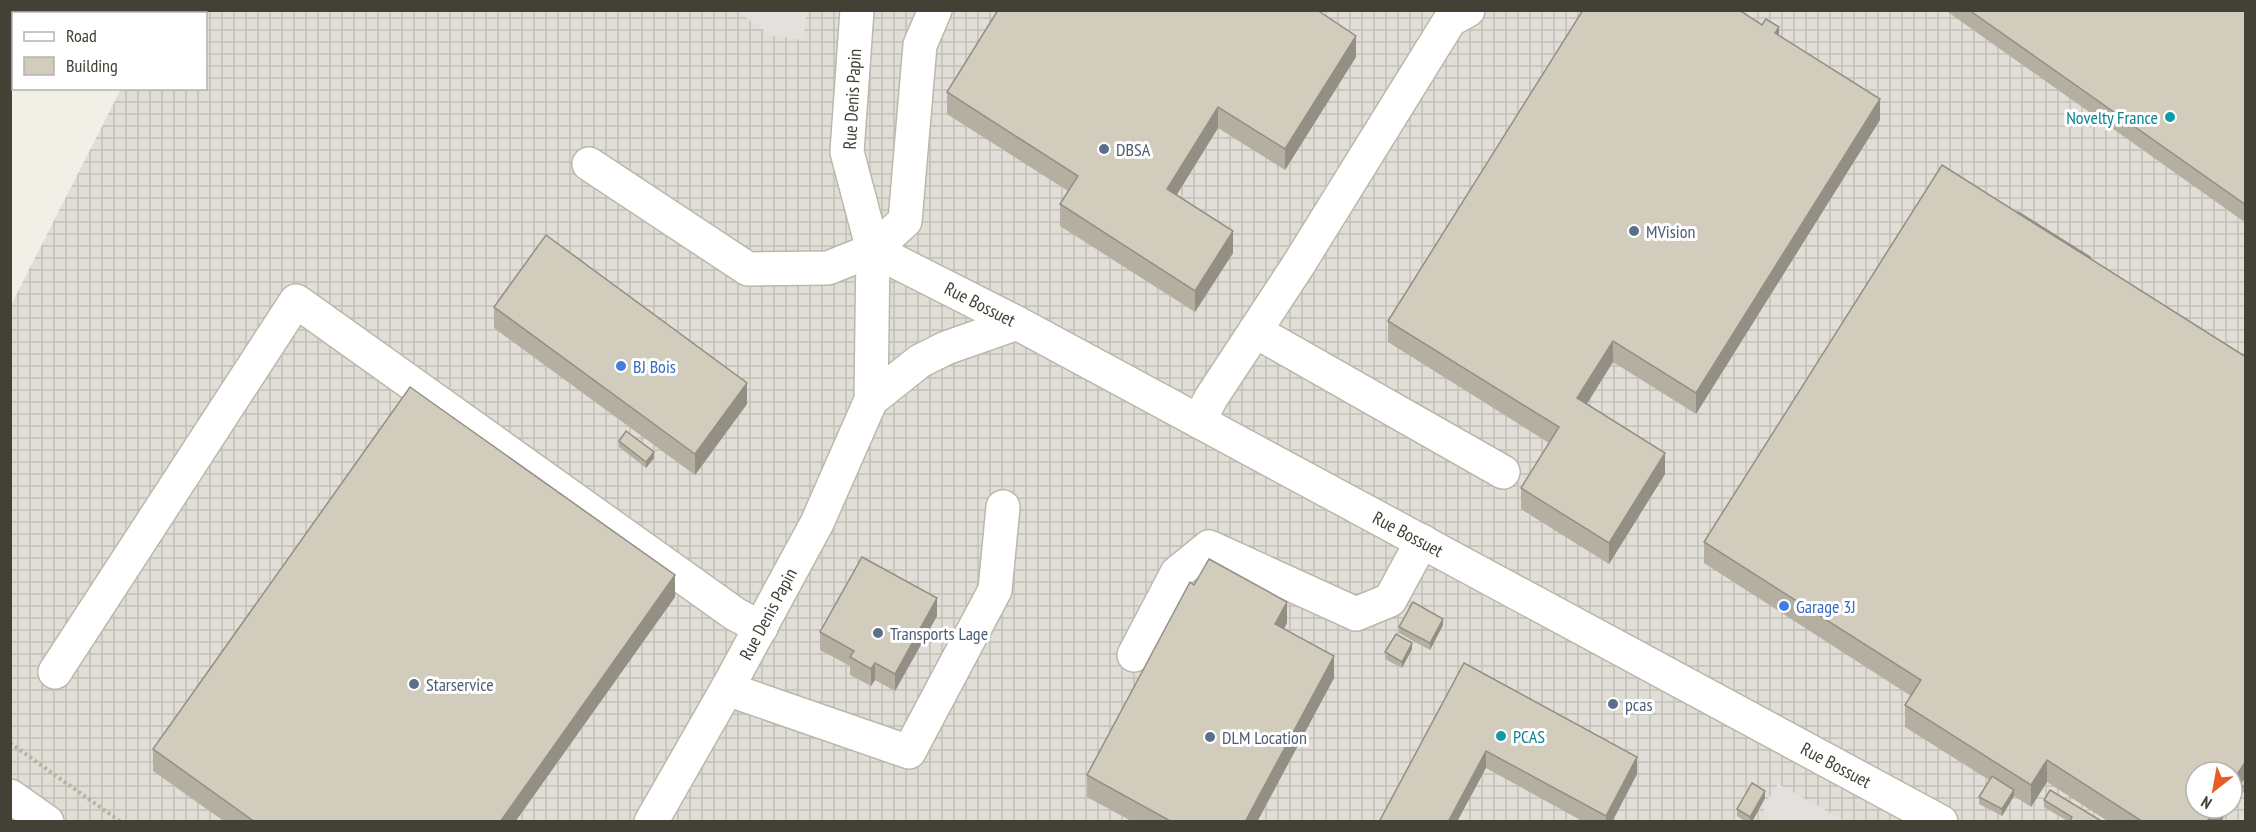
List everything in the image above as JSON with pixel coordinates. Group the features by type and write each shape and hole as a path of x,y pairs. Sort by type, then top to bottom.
{"street":[{"name":"Rue Denis Papin","path":"660,818 817,523 871,400 873,250 847,152 857,10"},
{"path":"589,164 748,269 828,268 873,250 904,221 920,45 935,10"},
{"path":"1198,421 1450,20 1468,10"},
{"name":"Rue Bossuet","path":"873,250 1017,323 1941,822"},
{"path":"55,672 296,301 726,608 761,628"},
{"name":"Rue Denis Papin","path":"871,400 920,361 946,348 1017,323"},
{"path":"1255,331 1503,472"},
{"path":"727,689 909,752 995,590 1003,507"},
{"path":"1134,655 1177,573 1209,547 1356,614 1390,600 1422,541"},
{"path":"10,796 47,822"}],"path":[{"path":"10,744 121,822"}],"shaded area":[{"path":"161,11 2245,11 2245,821 11,821 10,307 120,90 207,90 207,12"},
{"path":"737,11 807,11 803,40 770,35"},
{"path":"1778,784 1845,821 1767,821 1763,807"}],"building":[{"name":"DBSA","path":"998,10 1317,10 1356,36 1285,149 1218,107 1167,189 1233,231 1195,291 1060,204 1078,176 947,92"},
{"name":"MVision","path":"1583,10 1739,10 1762,25 1766,19 1779,27 1775,33 1880,99 1696,393 1613,341 1577,398 1665,453 1609,543 1521,488 1559,427 1388,321"},
{"name":"Novelty France","path":"1969,10 2246,10 2246,205"},
{"path":"1942,165 2246,357 2246,761 2244,764 2244,760 2184,760 2184,820 2208,820 2207,822 2143,822 2047,760 2031,785 1905,705 1921,680 1704,542"},
{"path":"2018,213 2090,257 2090,258"},
{"name":"BJ Bois","path":"546,235 747,383 695,454 494,307"},
{"name":"Starservice","path":"410,387 675,575 500,822 255,822 153,749"},
{"path":"626,431 654,452 646,462 619,441"},
{"name":"Transports Lage","path":"862,557 937,598 895,674 875,663 871,669 850,657 854,651 820,632"},
{"name":"DLM Location","path":"1209,559 1287,602 1275,624 1334,656 1245,822 1172,822 1087,775 1190,582 1194,585"},
{"path":"1413,602 1443,619 1430,643 1399,627"},
{"path":"1396,634 1412,643 1402,662 1385,652"},
{"name":"PCAS","path":"1464,663 1637,757 1606,816 1486,751 1448,822 1379,822"},
{"path":"1992,776 2014,790 2002,809 1979,797"},
{"path":"1752,783 1765,791 1750,817 1737,809"},
{"path":"2050,790 2103,822 2069,822 2072,817 2044,800"}],"place":[{"name":"Novelty France","path":"2170,117"},
{"name":"DBSA","path":"1104,149"},
{"name":"MVision","path":"1634,231"},
{"name":"BJ Bois","path":"621,366"},
{"name":"Garage 3J","path":"1784,606"},
{"name":"Transports Lage","path":"878,633"},
{"name":"Starservice","path":"414,684"},
{"name":"pcas","path":"1613,704"},
{"name":"PCAS","path":"1501,736"},
{"name":"DLM Location","path":"1210,737"}]}
